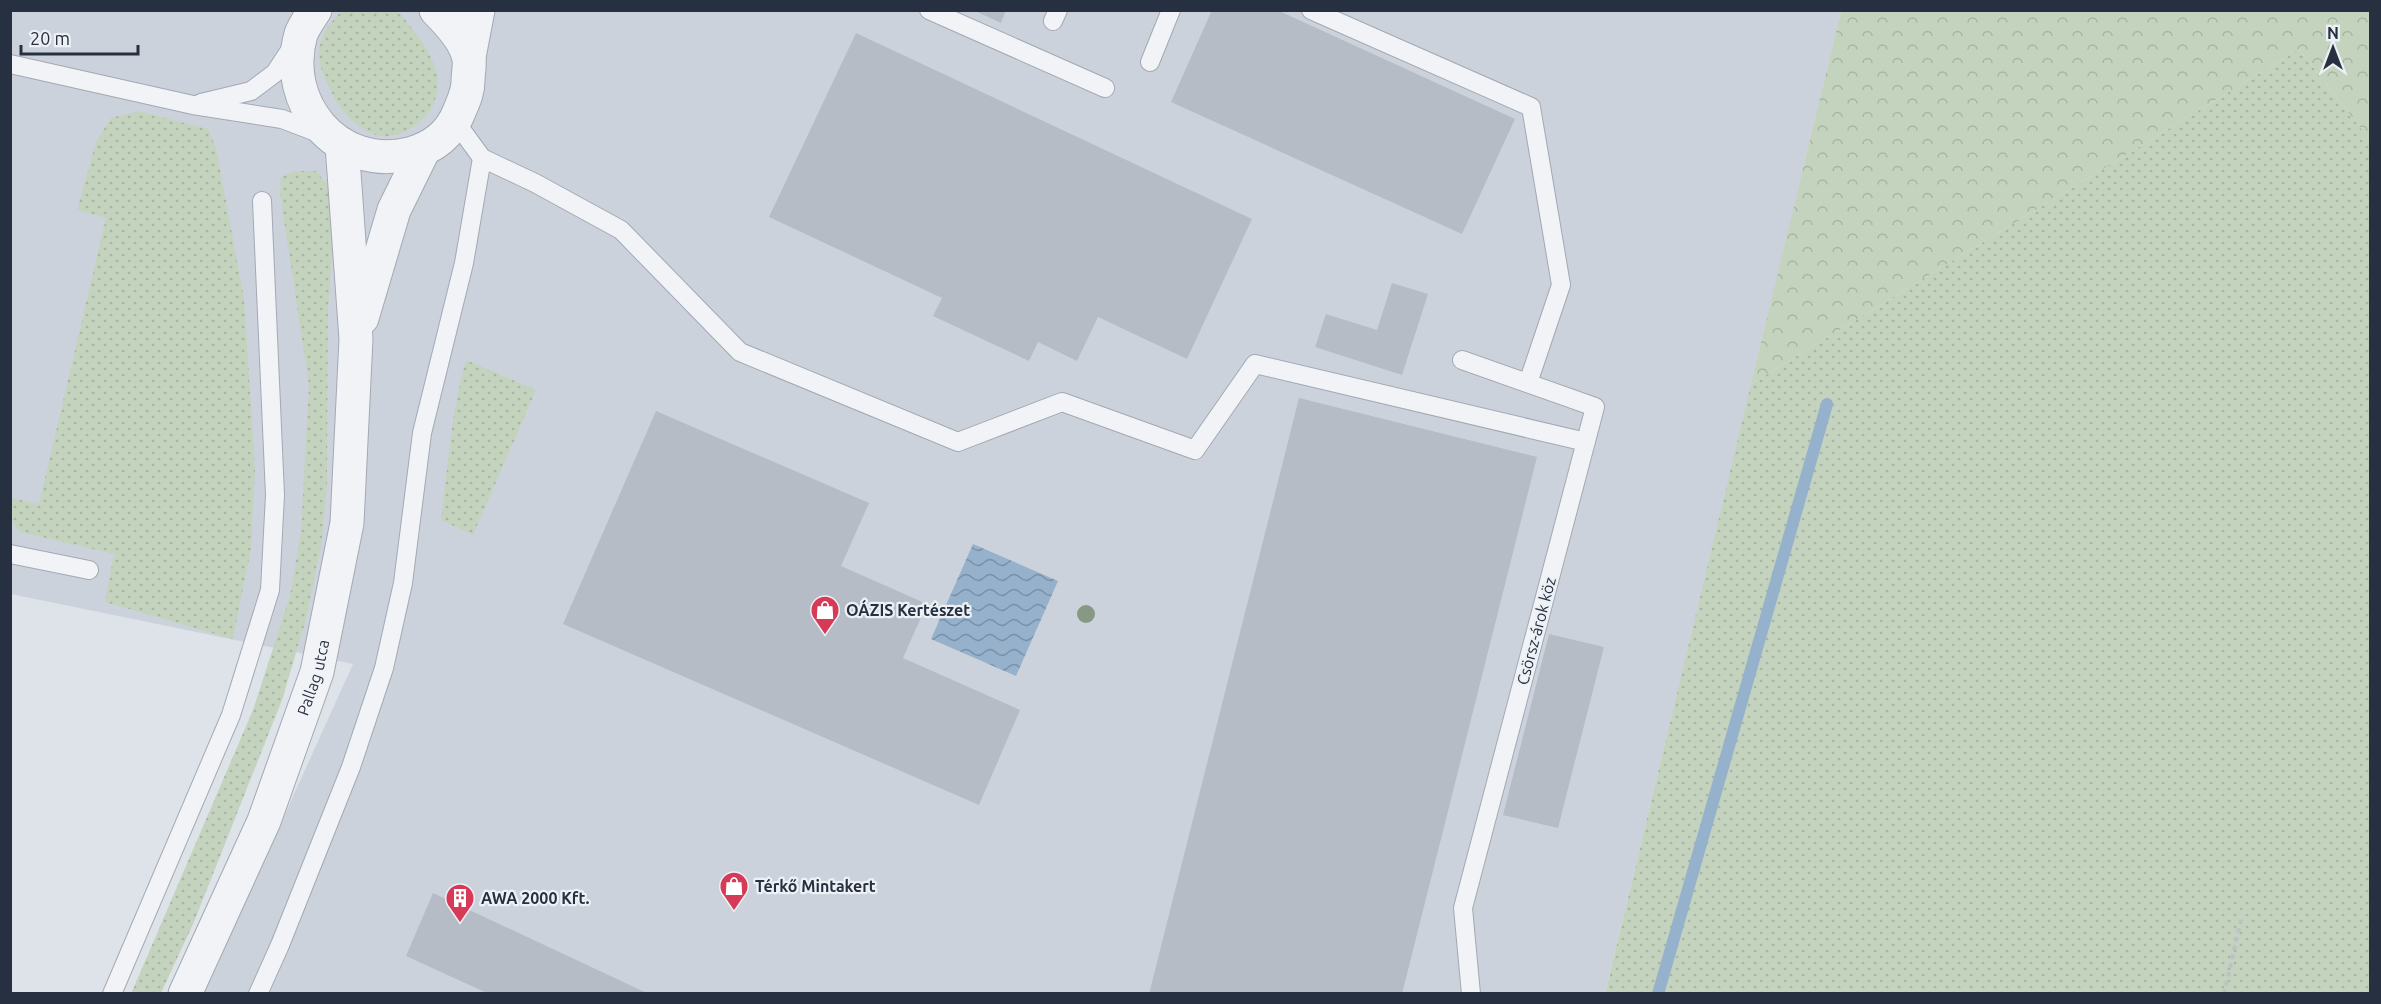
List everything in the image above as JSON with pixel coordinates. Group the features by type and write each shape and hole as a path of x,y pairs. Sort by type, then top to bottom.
{"street":[{"path":"435,10 452,25 469,57"},
{"path":"300,18 296,61 299,90 311,117 337,141 368,155 396,157 423,151 441,140 455,121 468,90 469,57 478,10"},
{"name":"Pallag utca","path":"185,993 264,821 317,672 347,523 356,339 337,141"},
{"name":"Pallag utca","path":"356,339 394,210 423,151"}],"lane":[{"path":"929,10 1105,88"},
{"path":"1150,62 1171,10"},
{"path":"1311,10 1532,107 1561,285 1528,383"},
{"path":"193,105 251,91 275,73 300,18"},
{"path":"10,64 193,105 282,119 337,141"},
{"path":"455,121 482,158 621,230 740,352 958,442 1062,402 1195,450 1255,364 1586,442"},
{"path":"258,993 284,935 351,767 384,668 403,583 422,433 464,263 482,158"},
{"path":"112,993 231,715 270,590 275,495 262,201"},
{"name":"Csörsz-árok köz","path":"1462,360 1595,407 1463,908 1472,993"},
{"path":"10,554 89,570"}],"path":[{"path":"2224,993 2241,920"}],"shaded area":[{"path":"10,11 1841,11 1605,993 204,993 353,664 11,594"}],"green space":[{"path":"343,10 395,11 407,21 430,55 438,80 436,97 428,113 407,131 389,136 371,133 349,117 332,93 321,69 319,50 324,33"},
{"path":"1841,11 2370,11 2370,140 2299,49 1751,384"},
{"path":"2299,49 2370,140 2370,993 1605,994 1751,384"},
{"path":"139,111 208,129 216,148 244,298 255,470 251,549 233,639 105,602 114,554 20,532 11,516 12,498 39,504 106,218 77,210 96,142 111,118"},
{"path":"295,171 316,171 328,186 334,224 328,312 327,483 322,540 306,619 282,700 194,922 161,993 131,994 253,710 290,596 301,533 309,385 280,194 281,177"},
{"path":"466,360 536,390 473,535 441,520 453,420"}],"water":[{"path":"973,544 1058,581 1016,676 931,639"}],"building":[{"path":"973,10 1006,10 1001,23"},
{"path":"1212,10 1277,10 1515,119 1462,234 1171,102"},
{"path":"856,33 1252,219 1187,359 1098,317 1077,361 1038,342 1029,361 933,316 942,298 769,217"},
{"path":"1392,283 1428,294 1402,375 1315,347 1326,314 1377,330"},
{"path":"1299,398 1537,457 1402,994 1149,994"},
{"path":"656,411 869,503 841,566 927,604 903,658 1020,710 979,805 563,624"},
{"path":"1549,634 1604,647 1558,828 1503,815"},
{"name":"AWA 2000 Kft.","path":"433,893 649,994 489,994 406,956"}],"waterway":[{"path":"1658,994 1827,404"}],"place":[{"name":"OÁZIS Kertészet","path":"825,636"},
{"name":"Térkő Mintakert","path":"734,912"},
{"name":"AWA 2000 Kft.","path":"460,924"}]}
